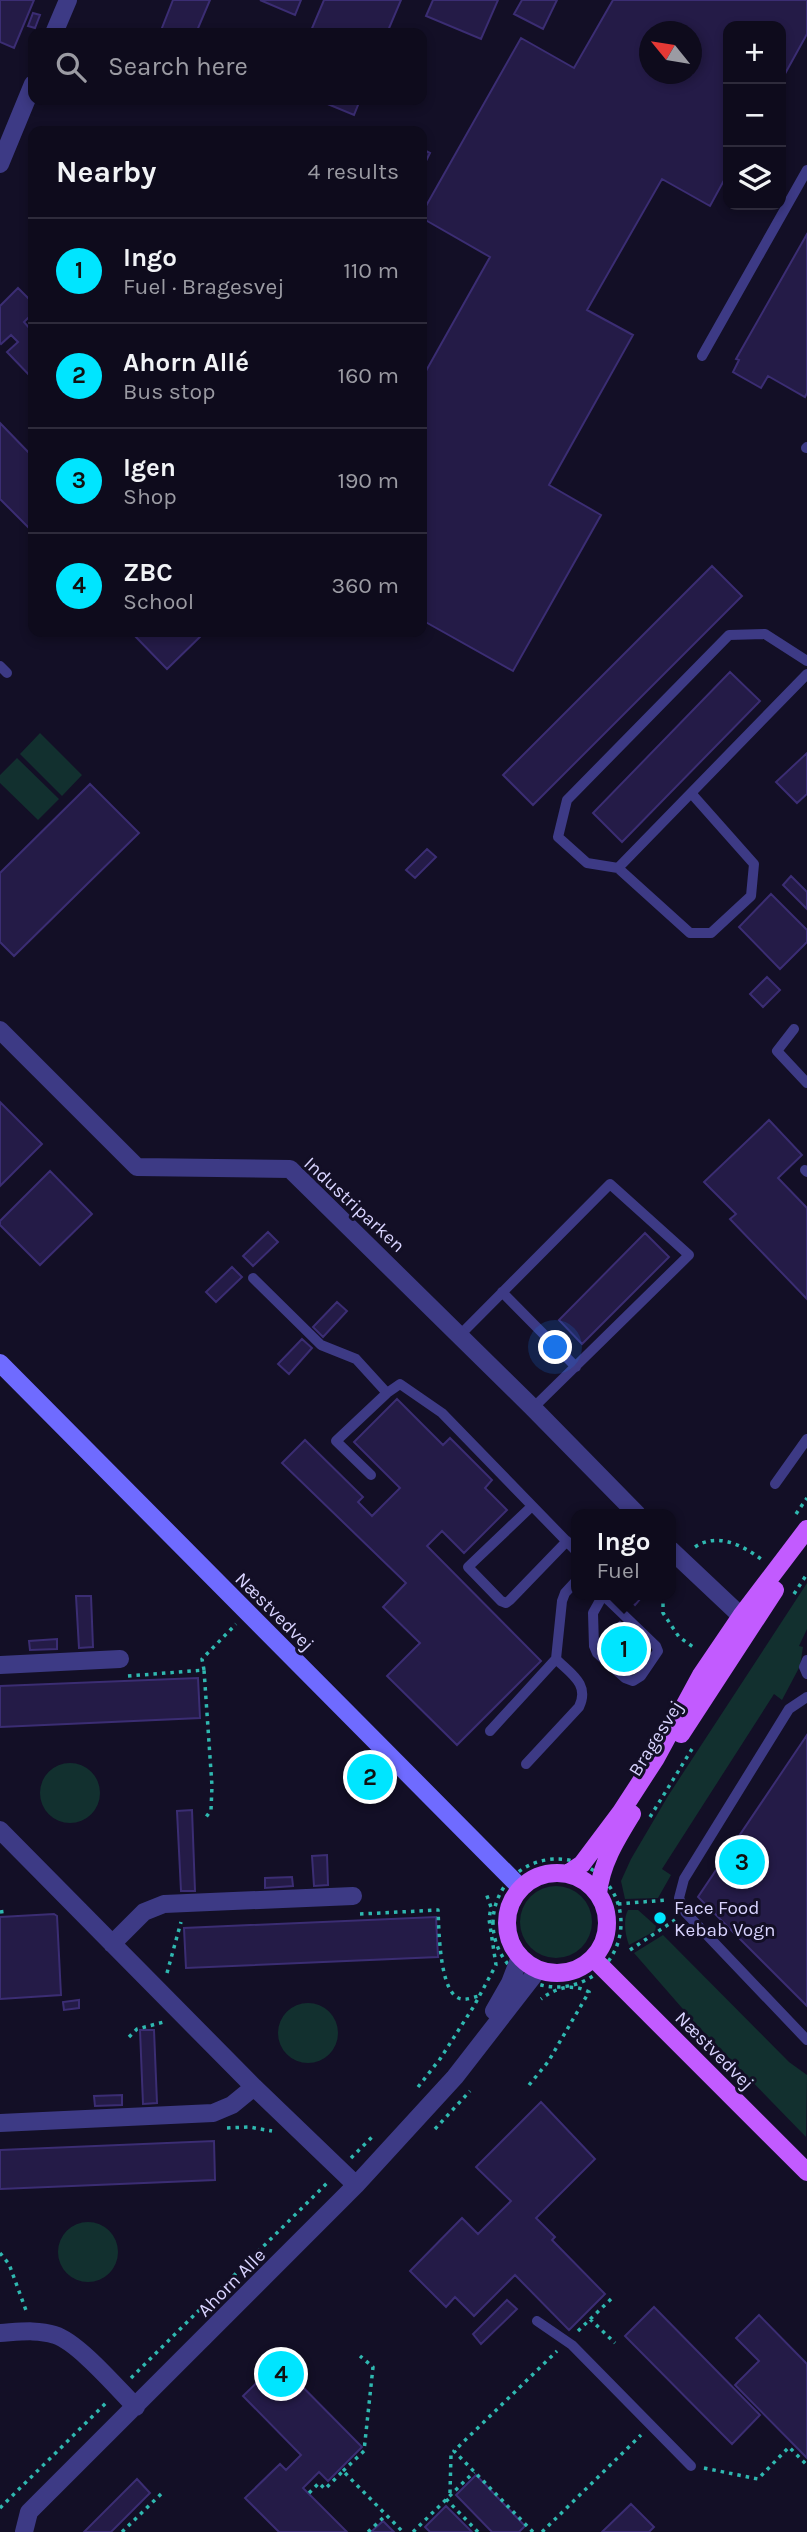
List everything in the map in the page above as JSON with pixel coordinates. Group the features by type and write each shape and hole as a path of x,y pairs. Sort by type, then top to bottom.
{"main road":[{"name":"Næstvedvej","path":"0,1363 516,1883"},
{"name":"Bragesvej","path":"575,1869 621,1812 656,1758 701,1675 741,1616 807,1529"},
{"name":"Bragesvej","path":"598,1894 600,1875 624,1827 807,1541"},
{"path":"741,1616 753,1616 761,1610"},
{"path":"575,1869 598,1894 605,1908 607,1923 598,1962 572,1971 555,1973 526,1970 511,1945 506,1923 516,1883 575,1869"},
{"name":"Næstvedvej","path":"598,1962 807,2172"}],"street":[{"path":"56,28 68,0"},
{"path":"0,164 28,96"},
{"name":"Industriparken","path":"0,1030 137,1167 290,1169 632,1509"},
{"path":"676,1555 741,1616 742,1630 715,1672 695,1713"},
{"path":"0,1665 120,1667"},
{"path":"1,1833 254,2087 356,2185"},
{"path":"112,1944 144,1913 164,1904 353,1905"},
{"name":"Ahorn Alle","path":"24,2532 29,2512 130,2414 356,2185 454,2077 526,1970"},
{"path":"0,2123 213,2113 232,2105 254,2087"},
{"path":"0,2333 35,2332 56,2335 75,2347 112,2396 130,2414"}],"lane":[{"path":"702,356 807,170"},
{"path":"691,793 754,864 751,896 711,933 690,933 618,868 587,863 558,837 567,800 729,635 765,634 807,661"},
{"path":"618,868 807,674"},
{"path":"794,1029 777,1051 807,1083"},
{"path":"460,1335 610,1184 689,1255 533,1408"},
{"path":"253,1278 321,1345 356,1359 387,1393"},
{"path":"502,1293 576,1367"},
{"path":"371,1475 337,1441 387,1393 397,1385 404,1386 442,1413 571,1545"},
{"path":"775,1483 807,1439"},
{"path":"532,1506 468,1567 501,1601 506,1603 510,1600 567,1541"},
{"path":"490,1731 556,1659 562,1601 571,1586"},
{"path":"600,1600 593,1614 594,1646 597,1653 625,1678 633,1681 641,1676 658,1651 608,1600"},
{"path":"526,1764 579,1707 583,1698 581,1686 556,1659"},
{"path":"807,1660 804,1667 807,1674"},
{"path":"807,1696 789,1709 684,1879 679,1898 685,1912 807,2039"},
{"path":"537,2321 572,2345 691,2466"}],"path":[{"path":"676,1554 704,1541 738,1543 763,1560"},
{"path":"663,1600 663,1613 679,1637 698,1651"},
{"path":"204,1820 211,1810 212,1786 202,1659 248,1613"},
{"path":"120,1667 204,1670"},
{"path":"561,1859 575,1869 600,1875 607,1884 618,1905 620,1931 617,1944 598,1962 594,1974 574,1984 551,1986 501,1954 493,1931 494,1908 498,1897 516,1883 519,1871 539,1861 561,1859"},
{"path":"412,2095 440,2059 496,1965 489,1919 491,1907 486,1893"},
{"path":"618,1905 679,1898"},
{"path":"353,1905 438,1910 443,1969 450,1990 454,1996 462,1999 479,1996"},
{"path":"0,1912 8,1911"},
{"path":"630,1950 657,1934 685,1912"},
{"path":"171,1922 193,1922"},
{"path":"167,1975 181,1922"},
{"path":"529,2085 548,2062 589,1992 568,1987 541,1997"},
{"path":"222,2129 249,2127 271,2130 281,2139"},
{"path":"0,2508 380,2130"},
{"path":"317,2176 341,2200"},
{"path":"0,2253 9,2264 35,2332"},
{"path":"478,2532 448,2497 452,2454 611,2299"},
{"path":"590,2319 615,2343"},
{"path":"309,2493 318,2483 325,2489 363,2451 373,2367 360,2356"},
{"path":"112,2396 130,2414"},
{"path":"542,2532 651,2425"},
{"path":"691,2466 758,2479 789,2447 807,2465"},
{"path":"454,2451 533,2532"},
{"path":"344,2471 403,2532"},
{"path":"413,2532 474,2472"},
{"path":"122,2532 162,2493"},
{"path":"368,2532 386,2515"}],"green space":[{"path":"40,733 82,775 62,796 20,754"},
{"path":"17,758 59,799 38,820 0,783 0,775"},
{"path":"807,1583 807,1629 799,1646 803,1647 800,1666 782,1700 774,1694 662,1869 671,1875 658,1898 625,1899 621,1881 631,1859 668,1796"},
{"path":"70,1763 91,1772 100,1793 91,1814 70,1823 49,1814 40,1793 49,1772"},
{"path":"556,1886 576,1892 586,1902 592,1922 586,1942 576,1952 556,1958 536,1952 526,1942 520,1922 526,1902 536,1892"},
{"path":"628,1910 638,1910 656,1926 655,1931 629,1945 625,1927"},
{"path":"663,1935 789,2062 807,2075 806,2137 696,2024 634,1953"},
{"path":"308,2003 329,2012 338,2033 329,2054 308,2063 287,2054 278,2033 287,2012"},
{"path":"88,2222 109,2231 118,2252 109,2273 88,2282 67,2273 58,2252 67,2231"}],"building":[{"path":"0,0 34,0 14,48 0,42"},
{"path":"173,0 210,0 198,28 162,28"},
{"path":"260,0 301,0 295,15"},
{"path":"324,0 401,0 389,28 312,28"},
{"path":"433,0 498,0 481,39 426,16"},
{"path":"522,0 557,0 543,29 514,14"},
{"path":"613,0 807,0 807,34 786,72 786,21 723,21 723,182 710,206 662,179 587,310 633,335 549,485 601,515 513,671 427,623 427,369 490,257 427,221 427,204 521,38 574,68"},
{"path":"33,13 40,15 35,28 28,26"},
{"path":"330,105 358,105 354,115"},
{"path":"807,234 805,397 768,376 761,388 733,372 739,360 736,359"},
{"path":"18,288 28,298 28,318 24,322 28,327 28,374 7,352 18,342 11,335 0,343 0,306"},
{"path":"0,423 28,452 28,527 0,499"},
{"path":"712,566 742,596 533,805 503,775"},
{"path":"136,637 200,637 167,669"},
{"path":"730,672 760,701 622,842 593,813"},
{"path":"807,753 807,794 797,803 776,782"},
{"path":"90,784 139,833 14,956 0,942 0,873"},
{"path":"427,849 436,857 415,878 406,870"},
{"path":"791,876 807,892 807,909 783,885"},
{"path":"771,894 807,930 807,942 780,969 739,927"},
{"path":"767,977 780,990 763,1007 750,994"},
{"path":"0,1102 42,1144 0,1186"},
{"path":"769,1120 802,1155 778,1178 807,1208 807,1299 730,1219 736,1214 704,1182"},
{"path":"50,1171 92,1214 40,1265 0,1225 0,1221"},
{"path":"268,1232 278,1242 253,1266 243,1256"},
{"path":"645,1233 669,1257 582,1344 559,1320"},
{"path":"232,1267 242,1277 216,1302 206,1292"},
{"path":"337,1302 347,1311 323,1337 313,1327"},
{"path":"302,1339 312,1348 289,1374 278,1364"},
{"path":"397,1399 443,1445 450,1438 492,1480 485,1488 507,1510 464,1553 442,1531 427,1546 541,1661 457,1745 387,1676 420,1643 383,1607 406,1583 282,1463 305,1440 363,1497 358,1502 372,1516 400,1488 354,1442"},
{"path":"76,1596 91,1596 93,1647 79,1648"},
{"path":"620,1622 648,1649 633,1663 606,1637"},
{"path":"57,1639 57,1649 30,1650 29,1641"},
{"path":"198,1678 200,1718 0,1727 0,1686"},
{"path":"807,1735 807,2006 698,1897"},
{"path":"192,1810 195,1891 181,1891 177,1811"},
{"path":"327,1855 328,1885 314,1886 312,1856"},
{"path":"292,1877 293,1886 265,1888 265,1878"},
{"path":"57,1916 61,1995 0,1999 0,1917"},
{"path":"436,1917 438,1957 186,1968 184,1928"},
{"path":"79,2000 79,2008 64,2010 63,2002"},
{"path":"140,2030 154,2030 157,2103 143,2104"},
{"path":"122,2095 122,2105 95,2106 94,2096"},
{"path":"541,2102 595,2159 536,2218 555,2237 552,2240 605,2294 569,2330 515,2275 474,2316 455,2297 446,2307 410,2271 462,2218 478,2234 511,2201 476,2167"},
{"path":"214,2141 215,2180 0,2189 0,2150"},
{"path":"507,2300 517,2309 481,2344 473,2334"},
{"path":"654,2307 760,2415 732,2444 625,2336"},
{"path":"759,2315 807,2364 807,2458 735,2385 759,2361 736,2338"},
{"path":"278,2362 362,2447 328,2481 319,2472 303,2488 347,2532 279,2532 245,2498 280,2464 286,2470 301,2455 243,2396"},
{"path":"476,2475 525,2526 519,2532 492,2532 456,2495"},
{"path":"137,2479 150,2493 111,2532 84,2532"},
{"path":"631,2504 654,2527 649,2532 602,2532"},
{"path":"446,2506 472,2532 430,2532 425,2527"},
{"path":"383,2521 394,2532 371,2532"}],"place":[{"name":"Ingo","path":"624,1649"},
{"name":"Ahorn Allé","path":"370,1777"},
{"name":"Igen","path":"742,1862"},
{"name":"Face Food Kebab Vogn","path":"660,1918"},
{"name":"ZBC","path":"281,2374"}]}
